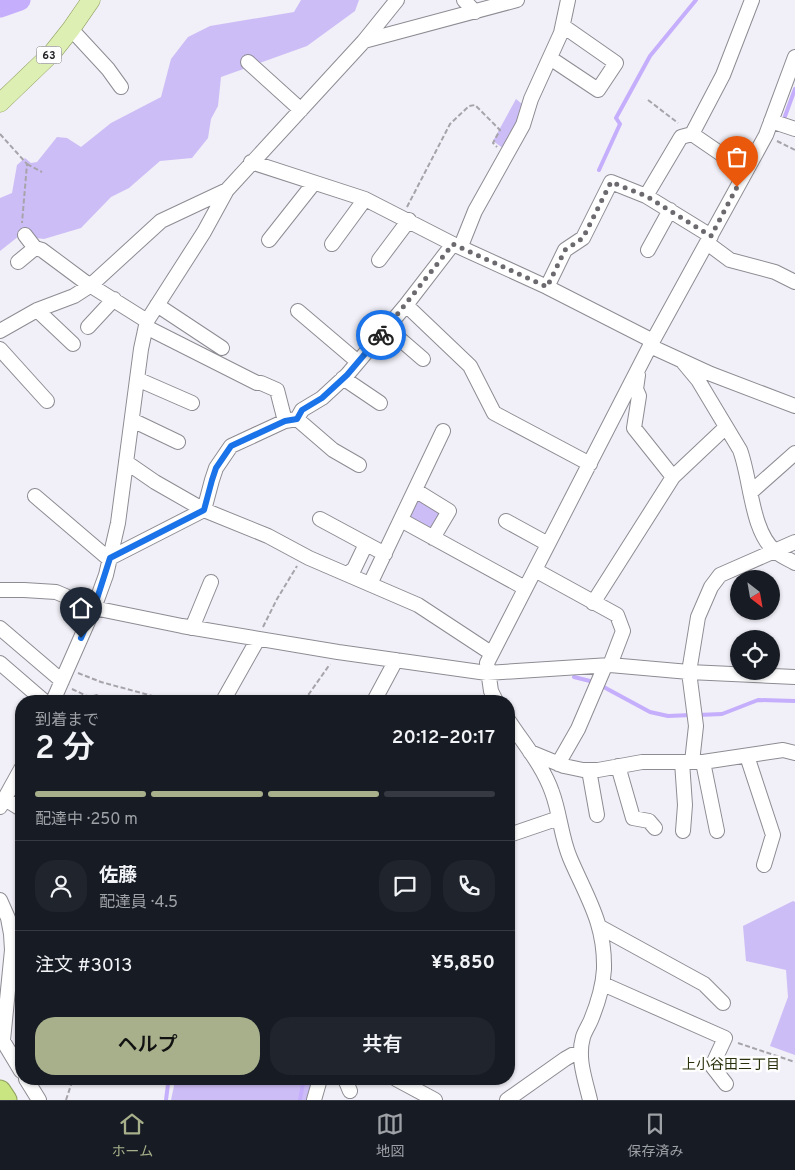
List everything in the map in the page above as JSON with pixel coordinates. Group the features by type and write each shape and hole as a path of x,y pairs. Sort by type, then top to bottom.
{"highway":[{"path":"0,1092 6,1100"}],"main road":[{"name":"63","path":"0,103 52,53 72,29 91,0"}],"street":[{"path":"56,695 94,608 110,559 118,523 141,349 147,324 157,305 204,232 227,190 364,41 396,0"},
{"path":"464,0 475,12"},
{"path":"364,41 517,0"},
{"path":"110,559 204,510 214,474 231,446 291,420 302,410 322,398 358,362 457,245 523,125 530,99 563,26 568,0"},
{"path":"646,196 682,137 692,134 723,75 752,0"},
{"path":"550,58 598,90 616,63 563,26"},
{"path":"72,29 108,68 122,87"},
{"path":"493,695 487,674 487,663 639,368 766,135 795,57"},
{"path":"248,62 301,110"},
{"path":"771,121 795,129"},
{"path":"692,134 746,171"},
{"path":"251,162 365,199 547,287 683,362 795,406"},
{"path":"547,287 565,250 583,238 611,182 646,196 670,210 709,239 730,260 775,272 795,282"},
{"path":"269,240 314,183"},
{"path":"0,331 37,310 74,296 91,284 161,221 227,190"},
{"path":"332,244 365,199"},
{"path":"648,250 670,210"},
{"path":"379,260 405,219"},
{"path":"24,235 35,248 42,250 147,324 257,383 277,390 291,420 333,450 359,465"},
{"path":"18,262 35,248"},
{"path":"88,327 114,299"},
{"path":"157,305 222,348"},
{"path":"406,305 470,366 494,413 590,464"},
{"path":"37,310 73,344"},
{"path":"298,311 358,362"},
{"path":"387,328 423,359"},
{"path":"0,349 47,401"},
{"path":"683,362 698,380 726,427 744,463 754,511 763,533 774,550 795,563"},
{"path":"639,368 634,428 673,477"},
{"path":"343,378 380,403"},
{"path":"137,379 192,403"},
{"path":"132,420 178,442"},
{"path":"593,603 673,477 726,427"},
{"path":"370,584 443,431"},
{"path":"751,492 795,454"},
{"path":"126,462 155,482 204,510 268,536 304,555 418,605 492,653"},
{"path":"414,490 448,511 433,538"},
{"path":"35,496 110,559"},
{"path":"320,519 385,554"},
{"path":"401,520 525,588"},
{"path":"506,521 548,544"},
{"path":"683,830 696,726 689,672 698,617 711,587 720,575 795,542"},
{"path":"346,574 354,568 366,544"},
{"path":"534,570 617,615 623,631 578,729 558,764"},
{"path":"192,628 211,582"},
{"path":"0,590 56,592 94,608 192,628 487,674 607,665 689,672 795,677"},
{"path":"0,628 63,678"},
{"path":"226,695 258,638"},
{"path":"377,695 396,660"},
{"path":"0,663 37,695"},
{"path":"515,730 545,776 553,794 570,857 594,909 604,944 603,984 592,1018 583,1037 581,1054 582,1069 590,1100"},
{"path":"530,752 558,764 583,770 598,770 642,762 692,762 784,750 795,753"},
{"path":"747,756 772,835 764,865"},
{"path":"692,762 717,830"},
{"path":"618,766 633,818 649,822 655,828"},
{"path":"589,770 597,815"},
{"path":"15,780 2,803 15,807"},
{"path":"515,833 558,818"},
{"path":"0,900 8,918 12,950 1,1038 15,1061"},
{"path":"600,927 704,984 723,1003"},
{"path":"603,984 725,1038 712,1066 726,1084"},
{"path":"507,1100 565,1059 572,1055 581,1054"},
{"path":"30,1085 39,1100"},
{"path":"314,1100 318,1085"},
{"path":"407,1085 435,1100"}],"path":[{"path":"648,100 692,134"},
{"path":"405,219 450,124 470,105 474,105 500,130 493,144 507,155"},
{"path":"0,134 27,164 42,172"},
{"path":"766,135 795,150"},
{"path":"24,235 23,209 27,164"},
{"path":"258,638 277,599 304,555"},
{"path":"308,695 338,652"},
{"path":"63,678 86,695"},
{"path":"63,678 101,682 149,695"},
{"path":"725,1038 795,1062"},
{"path":"66,1100 71,1085"}],"shaded area":[{"path":"301,0 359,0 355,11 307,46 221,77 218,106 211,119 208,138 192,158 160,161 129,188 111,197 81,228 44,239 19,236 0,251 0,198 12,193 17,165 25,158 31,163 37,162 57,137 67,138 81,147 111,123 161,97 171,59 188,37 210,26 294,12"},
{"path":"516,99 528,109 507,151 493,141"},
{"path":"420,501 439,511 441,516 430,532 408,517 415,503"},
{"path":"793,901 795,902 795,1055 770,1046 788,997 786,970 746,961 743,926"},
{"path":"312,1085 311,1100 171,1100 174,1086"}],"waterway":[{"path":"0,7 20,0"},
{"path":"599,170 620,124 616,118 650,56 696,0"},
{"path":"784,119 795,89"},
{"path":"574,677 594,682"},
{"path":"600,685 650,712 668,716 691,715"},
{"path":"698,715 722,714 758,700 795,701"},
{"path":"166,1100 168,1085"},
{"path":"300,1100 303,1085"}],"way so far":[{"path":"381,335 453,244 461,246 547,287 565,250 583,238 611,182 646,196 711,236 737,187"}],"district":[{"name":"上小谷田三丁目","path":"731,1064"}],"route":[{"path":"81,638 106,575 110,558 204,510 216,468 231,446 285,421 297,419 302,410 322,398 347,375 381,335"}]}
